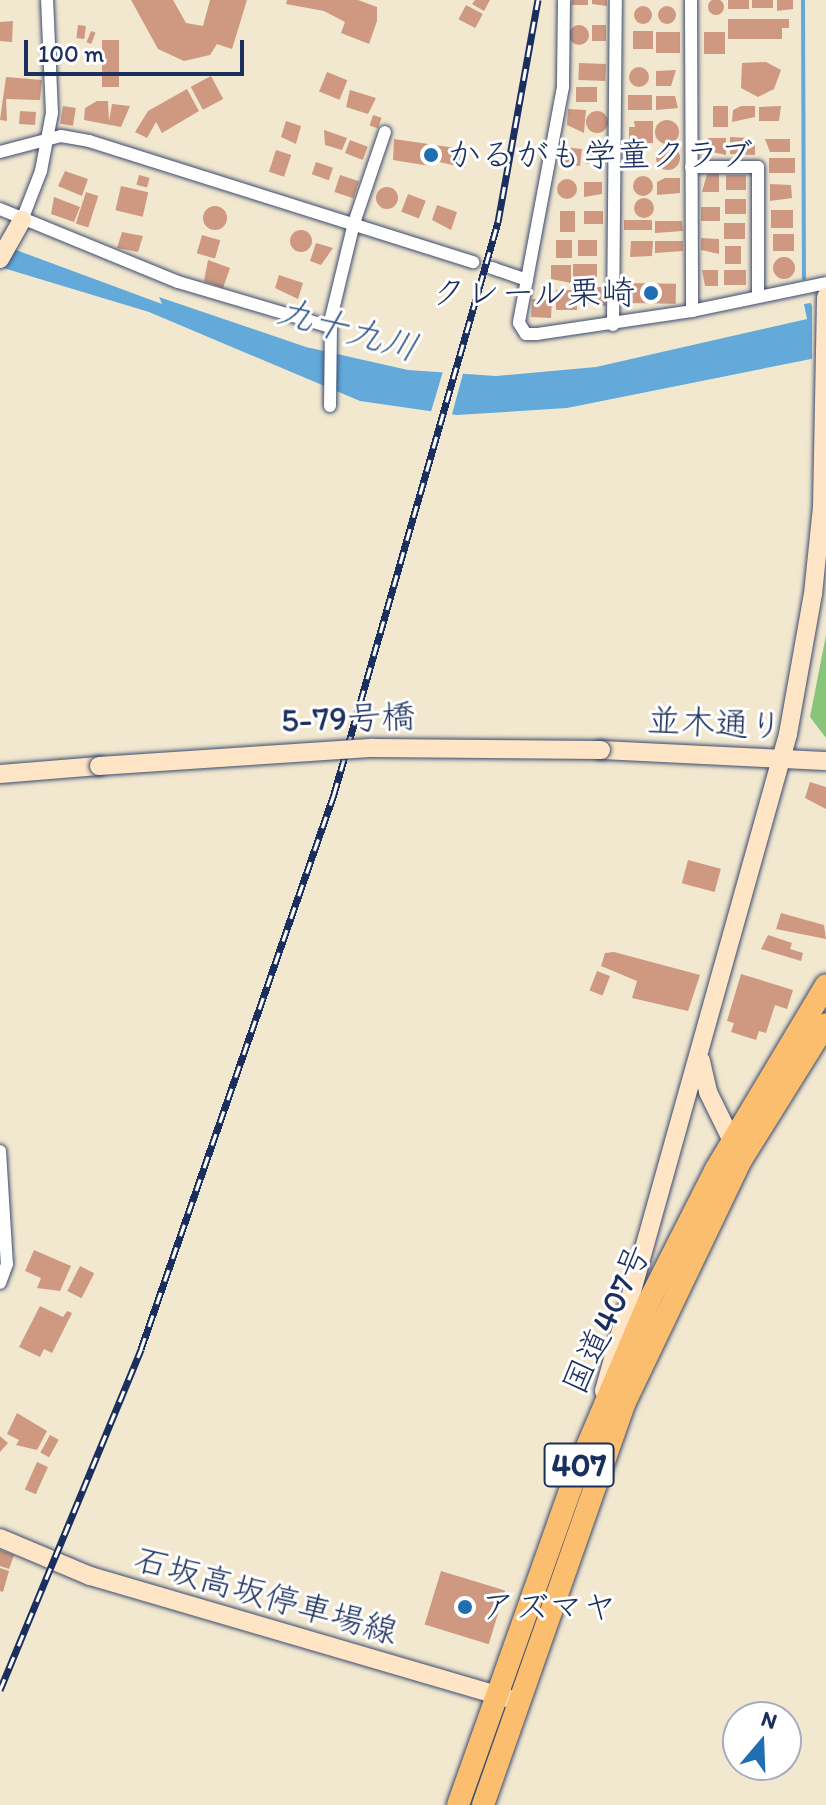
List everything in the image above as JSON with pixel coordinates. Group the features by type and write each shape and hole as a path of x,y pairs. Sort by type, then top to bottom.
{"highway":[{"name":"407","path":"737,1150 826,985"},
{"name":"407","path":"737,1150 826,1024"},
{"name":"国道407号","path":"458,1805 495,1694 602,1406 649,1301 737,1150"},
{"name":"国道407号","path":"483,1805 625,1402 737,1150"}],"street":[{"path":"0,259 21,222 48,141 52,113 47,0"},
{"path":"564,0 563,87 519,323 526,334 613,325 826,283"},
{"path":"613,325 616,0"},
{"path":"691,0 692,311"},
{"path":"330,403 330,330 354,223 385,132"},
{"path":"0,152 61,136 89,141 473,262"},
{"path":"691,167 758,167 758,294"},
{"path":"0,209 21,222 178,282 330,330"},
{"path":"492,268 527,280"},
{"path":"602,1406 607,1373 701,1054 780,758 817,562 826,297"},
{"name":"5-79号橋","path":"0,774 373,748 601,750"},
{"name":"並木通り","path":"601,750 826,761"},
{"path":"701,1054 708,1092 737,1150"},
{"path":"0,1151 7,1264 0,1283"},
{"name":"石坂高坂停車場線","path":"0,1538 105,1581 518,1701"}],"green space":[{"path":"826,635 826,738 810,717"}],"water":[{"path":"16,250 162,304 159,297 306,347 408,370 496,376 596,367 807,319 804,304 811,303 826,356 567,408 457,415 360,401 149,312 0,267 0,251"}],"pier":[{"path":"812,299 826,360 812,363"},
{"path":"444,368 464,370 451,418 430,415"}],"building":[{"path":"713,-1 719,-1 724,7 722,13 713,15 708,10 708,4"},
{"path":"131,0 173,0 186,23 203,26 210,0 247,0 232,49 217,44 210,55 184,61 158,49"},
{"path":"287,0 358,0 377,7 377,21 369,44 341,33 345,22 324,11 286,4"},
{"path":"475,0 490,0 484,11 472,4"},
{"path":"572,0 588,0 588,5 572,5"},
{"path":"592,0 607,0 607,6 592,4"},
{"path":"728,0 749,0 749,9 728,9"},
{"path":"752,0 773,0 773,8 752,8"},
{"path":"777,0 793,0 793,9 777,11"},
{"path":"466,5 483,14 475,28 458,19"},
{"path":"643,6 652,15 643,24 634,15"},
{"path":"663,6 671,6 676,15 674,22 663,24 658,19 658,11"},
{"path":"728,19 789,19 789,28 782,28 782,39 728,39"},
{"path":"13,21 12,42 0,41 0,22"},
{"path":"78,25 86,26 84,39 76,38"},
{"path":"579,25 586,28 589,35 586,42 579,45 572,42 569,35 572,28"},
{"path":"592,25 606,25 606,41 592,41"},
{"path":"91,31 96,33 91,44 87,42"},
{"path":"633,31 653,31 653,49 633,49"},
{"path":"656,32 680,32 680,53 656,53"},
{"path":"704,32 725,32 725,54 704,54"},
{"path":"102,40 119,40 119,87 102,87"},
{"path":"766,62 781,70 774,89 758,97 741,88 742,63"},
{"path":"579,63 606,64 605,81 578,80"},
{"path":"639,67 646,70 649,77 646,84 639,87 632,84 629,77 632,70"},
{"path":"676,70 671,86 656,86 656,71"},
{"path":"327,72 347,80 340,100 319,91"},
{"path":"211,76 223,99 203,110 191,87"},
{"path":"6,77 42,80 40,100 6,99 7,121 0,120"},
{"path":"576,87 597,87 597,102 576,102"},
{"path":"187,89 199,111 162,133 156,122 147,138 135,132 148,111"},
{"path":"350,90 376,98 368,114 346,107"},
{"path":"628,95 652,95 652,110 628,110"},
{"path":"656,96 675,96 678,108 656,110"},
{"path":"97,101 108,101 109,121 112,104 130,106 121,127 84,120 85,108"},
{"path":"63,106 76,108 73,126 60,124"},
{"path":"713,106 728,106 728,127 713,127"},
{"path":"741,106 755,106 755,117 732,122 733,110"},
{"path":"781,106 779,121 759,121 759,107"},
{"path":"568,109 586,110 584,133 567,125"},
{"path":"20,111 36,112 35,125 19,124"},
{"path":"597,111 605,114 608,122 605,130 597,133 589,130 586,122 589,114"},
{"path":"373,115 382,118 378,128 370,125"},
{"path":"667,120 678,127 679,132 672,143 667,144 656,137 655,132 662,121"},
{"path":"286,121 301,126 296,144 281,137"},
{"path":"634,121 653,121 653,143 629,143 629,127 635,127"},
{"path":"324,130 347,138 342,150 325,145"},
{"path":"730,137 749,138 755,143 755,155 730,154"},
{"path":"708,138 726,138 726,155 708,151"},
{"name":"かるがも学童クラブ","path":"394,139 469,150 465,168 431,160 430,166 393,160"},
{"path":"765,139 790,139 790,152 770,152"},
{"path":"350,140 368,147 363,160 345,153"},
{"path":"668,146 676,150 680,158 676,166 668,170 660,166 656,158 660,150"},
{"path":"563,147 582,149 580,166 561,164"},
{"path":"586,148 605,148 605,161 586,164"},
{"path":"276,150 291,155 284,177 269,172"},
{"path":"769,158 795,158 795,173 769,173"},
{"path":"316,162 333,168 329,180 312,174"},
{"path":"65,171 88,179 82,196 58,186"},
{"path":"707,174 719,174 719,192 702,192"},
{"path":"139,175 150,178 147,188 136,185"},
{"path":"340,175 359,181 353,198 334,192"},
{"path":"726,175 746,175 746,190 726,190"},
{"path":"639,176 647,176 653,186 647,196 639,196 633,190 633,182"},
{"path":"665,178 680,178 680,193 657,195 657,182"},
{"path":"567,179 574,182 577,189 574,196 567,199 560,196 557,189 560,182"},
{"path":"584,182 602,182 602,194 584,197"},
{"path":"770,184 791,185 792,198 770,201"},
{"path":"121,186 148,192 143,217 115,210"},
{"path":"387,187 395,190 398,198 395,206 387,209 379,206 376,198 379,190"},
{"path":"86,192 98,196 88,227 76,223"},
{"path":"408,194 426,201 419,219 401,212"},
{"path":"54,197 80,207 74,222 51,214"},
{"path":"644,198 651,201 654,208 651,215 644,218 637,215 634,208 637,201"},
{"path":"725,199 746,199 746,214 725,214"},
{"path":"437,205 457,212 451,230 432,220"},
{"path":"215,206 226,213 227,218 220,229 215,230 204,223 203,218 210,207"},
{"path":"701,207 720,207 720,221 701,221"},
{"path":"771,210 793,210 793,228 771,228"},
{"path":"560,211 575,211 575,232 560,232"},
{"path":"584,211 603,211 603,224 584,224"},
{"path":"624,220 652,220 652,230 624,230"},
{"path":"655,221 682,221 683,231 655,233"},
{"path":"724,223 745,223 745,239 724,239"},
{"path":"301,230 309,233 312,241 309,249 301,252 293,249 290,241 293,233"},
{"path":"122,232 143,236 138,252 117,248"},
{"path":"773,234 794,234 794,251 773,251"},
{"path":"202,235 220,240 215,259 197,253"},
{"path":"701,238 719,239 719,254 701,250"},
{"path":"556,240 572,240 572,258 556,258"},
{"path":"578,240 597,240 597,256 578,256"},
{"path":"631,241 653,241 652,256 630,257"},
{"path":"655,241 683,241 683,251 655,253"},
{"path":"316,243 333,248 321,265 310,261"},
{"path":"725,246 741,246 741,264 725,264"},
{"path":"784,257 792,260 795,268 792,276 784,279 776,276 773,268 776,260"},
{"path":"208,260 230,268 223,288 204,281"},
{"path":"573,264 597,264 597,281 573,281"},
{"path":"551,265 571,265 571,283 551,279"},
{"path":"702,270 718,270 718,286 705,286"},
{"path":"724,270 746,270 746,285 724,285"},
{"path":"279,275 303,283 298,299 275,288"},
{"name":"クレール栗崎","path":"626,283 676,284 676,304 626,303"},
{"path":"582,287 605,287 606,306 582,303"},
{"path":"556,290 577,290 577,310 556,310"},
{"path":"532,299 552,300 551,318 531,317"},
{"path":"810,782 826,787 826,809 805,798"},
{"path":"688,860 721,869 715,892 682,883"},
{"path":"781,913 824,925 826,939 776,929"},
{"path":"768,935 792,943 790,949 803,953 801,961 761,949"},
{"path":"614,952 700,975 688,1011 632,998 637,981 601,966 605,953"},
{"path":"597,971 610,976 603,996 589,991"},
{"path":"741,974 793,990 787,1009 775,1005 766,1033 759,1031 756,1040 731,1032 734,1023 727,1021"},
{"path":"34,1250 71,1266 60,1291 37,1288 41,1278 25,1271"},
{"path":"80,1266 94,1273 82,1298 67,1291"},
{"path":"40,1306 63,1317 67,1311 72,1313 52,1353 44,1349 40,1357 19,1347"},
{"path":"17,1413 47,1431 37,1450 16,1445 19,1440 7,1434"},
{"path":"50,1435 59,1440 49,1457 40,1452"},
{"path":"0,1436 8,1443 0,1452"},
{"path":"37,1462 48,1467 36,1494 25,1489"},
{"path":"0,1550 14,1555 9,1569 0,1566"},
{"path":"0,1568 9,1571 3,1592 0,1591"},
{"name":"アズマヤ","path":"441,1571 505,1591 489,1644 425,1625"}],"waterway":[{"path":"803,0 804,278"}],"railway":[{"path":"0,1690 141,1349 334,794 498,222 538,0"}],"place":[{"name":"かるがも学童クラブ","path":"431,155"},
{"name":"クレール栗崎","path":"651,293"},
{"name":"アズマヤ","path":"465,1607"}],"water label":[{"name":"九十九川","path":"348,329"}]}
